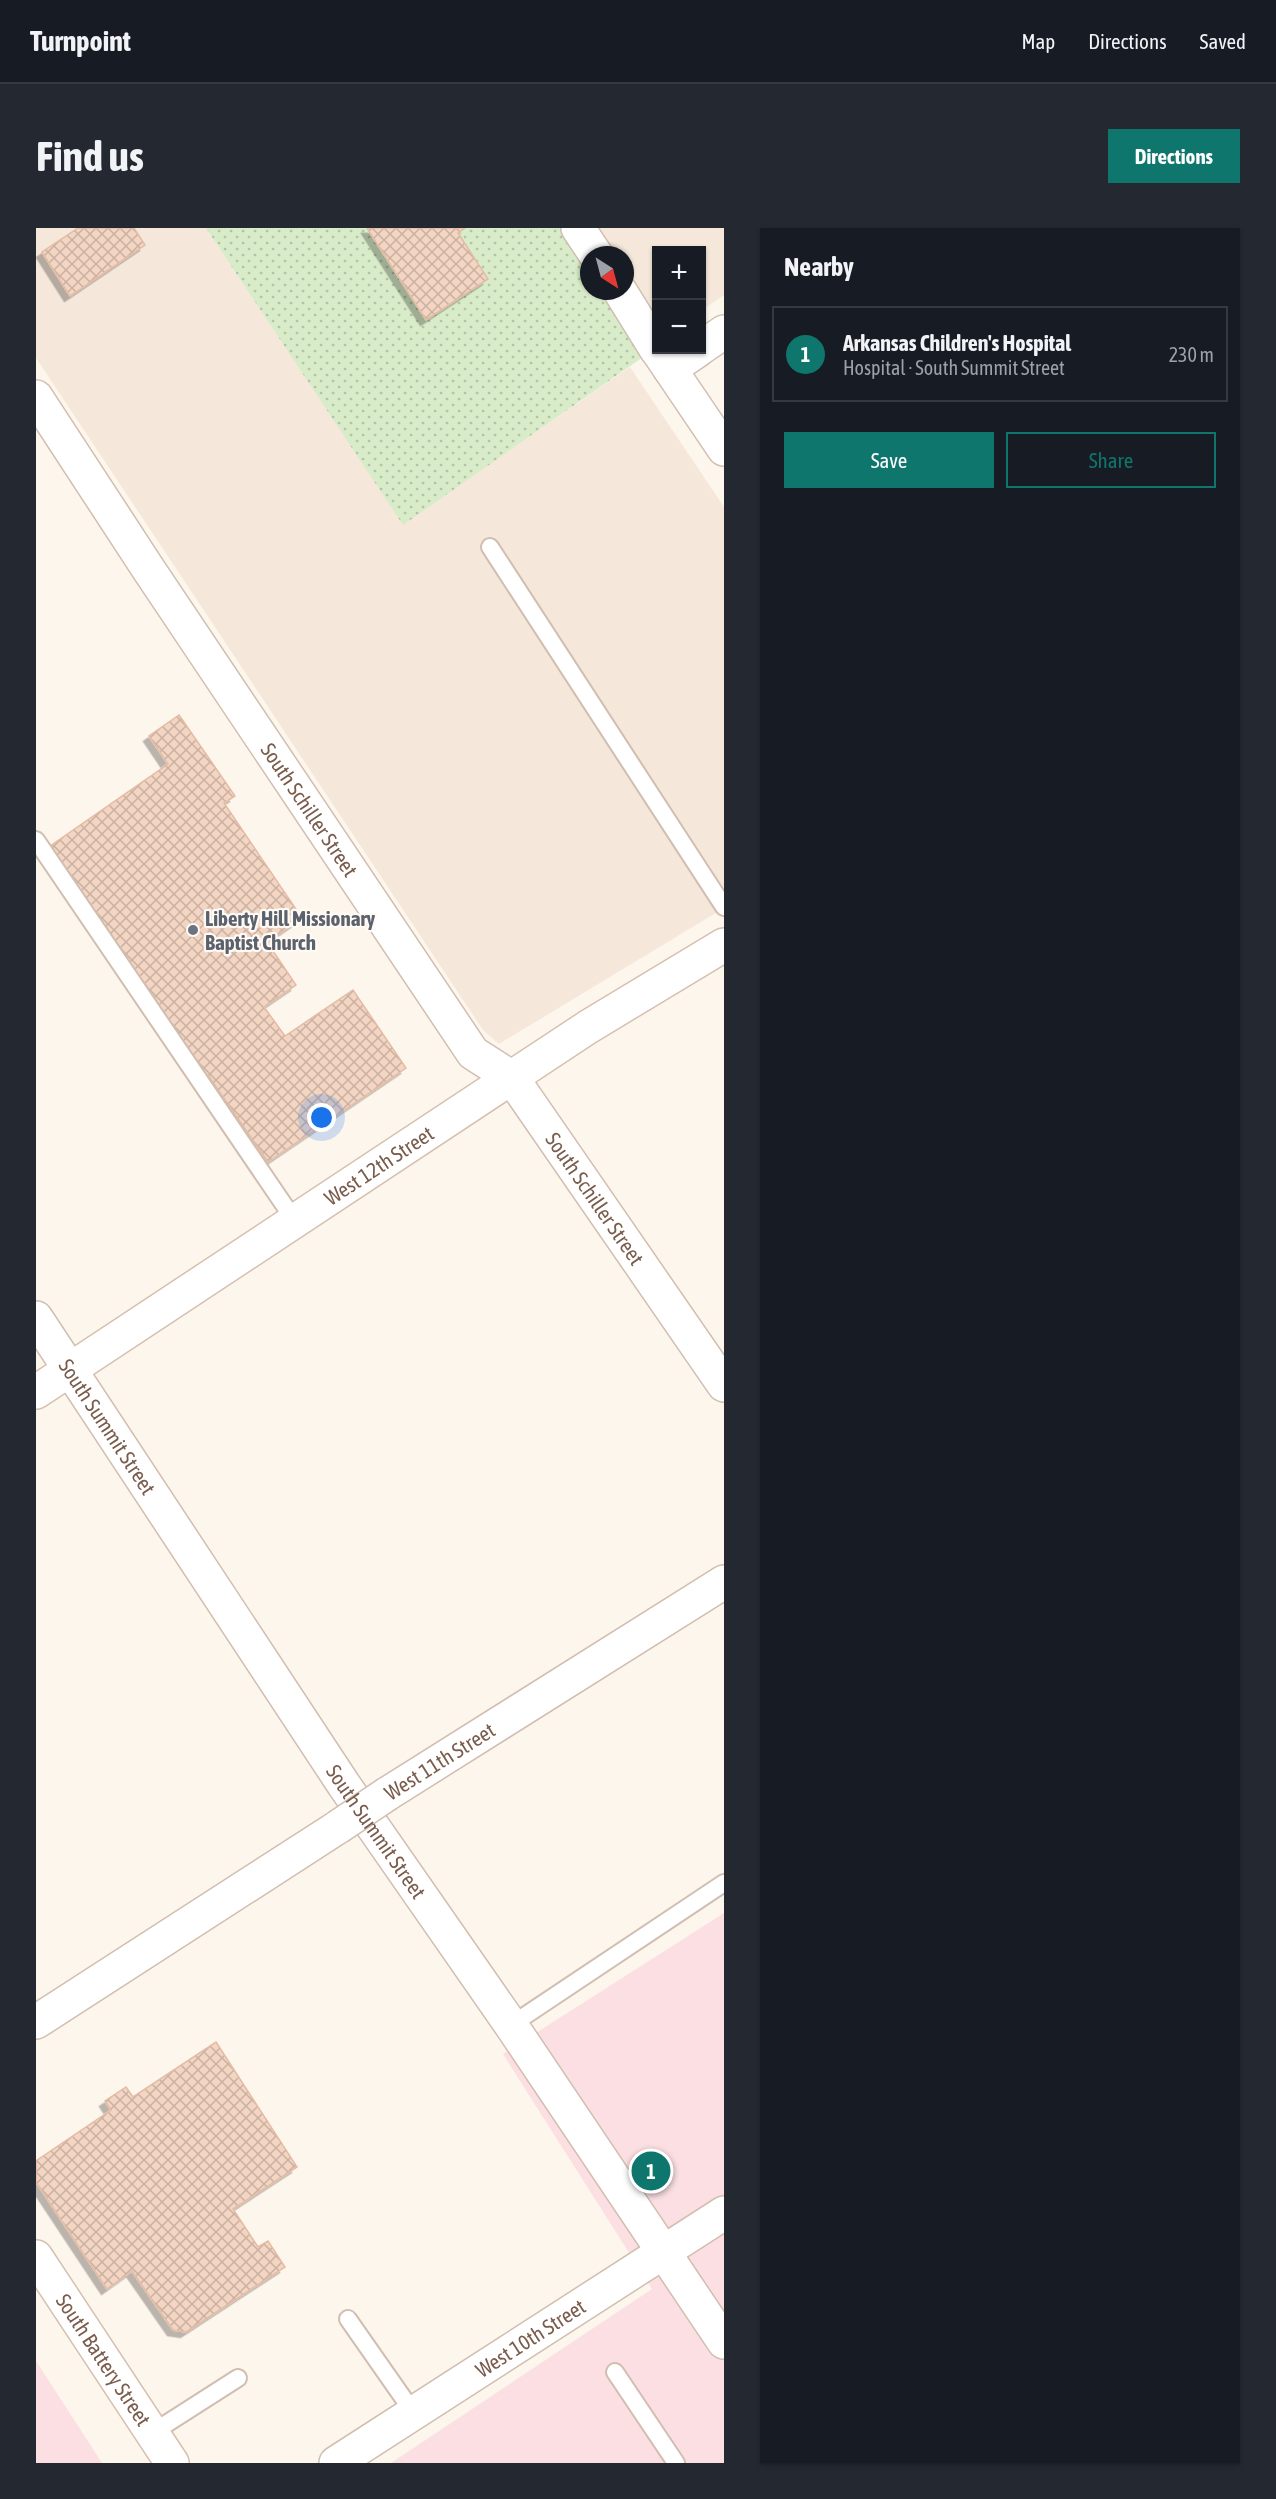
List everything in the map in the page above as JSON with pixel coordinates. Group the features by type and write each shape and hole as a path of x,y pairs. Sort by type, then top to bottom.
{"street":[{"path":"578,228 590,246"},
{"path":"626,300 724,449"},
{"path":"706,344 724,332"},
{"name":"South Schiller Street","path":"36,397 143,561 473,1053 512,1078 724,1385"},
{"name":"West 12th Street","path":"36,1392 588,1027 724,945"},
{"name":"South Summit Street","path":"36,1318 344,1785 511,2025 724,2342"},
{"name":"West 11th Street","path":"36,2022 387,1794 724,1582"},
{"name":"West 10th Street","path":"336,2463 724,2213"},
{"name":"South Battery Street","path":"36,2257 172,2463"}],"lane":[{"path":"490,547 724,907"},
{"path":"36,840 295,1221"},
{"path":"511,2025 724,1883"},
{"path":"348,2319 413,2412"},
{"path":"615,2372 676,2463"},
{"path":"152,2433 238,2378"}],"shaded area":[{"path":"36,228 206,228 403,524 630,367 724,507 724,908 499,1044 483,1030 36,358"},
{"path":"599,228 724,228 724,295 706,307 706,246 652,246 652,308 634,281 634,246 611,246"},
{"path":"724,1913 724,2463 391,2463 652,2289 503,2054"},
{"path":"36,2361 102,2463 36,2463"}],"green space":[{"path":"206,228 578,228 585,246 580,246 580,300 626,300 652,342 652,351 403,525"}],"building":[{"path":"78,228 134,228 145,245 70,296 42,252"},
{"path":"367,228 465,228 458,233 488,279 426,320"},
{"name":"Liberty Hill Missionary Baptist Church","path":"179,715 235,796 224,803 302,918 267,942 296,985 264,1007 285,1036 353,990 406,1068 268,1162 208,1075 204,1078 46,849 168,764 149,736"},
{"path":"216,2042 297,2167 233,2209 258,2247 268,2241 285,2267 186,2332 173,2330 132,2271 107,2289 36,2182 36,2161 111,2110 105,2101 126,2087 133,2097"}],"place":[{"name":"Liberty Hill Missionary Baptist Church","path":"193,930"},
{"name":"Arkansas Children's Hospital","path":"651,2171"}]}
